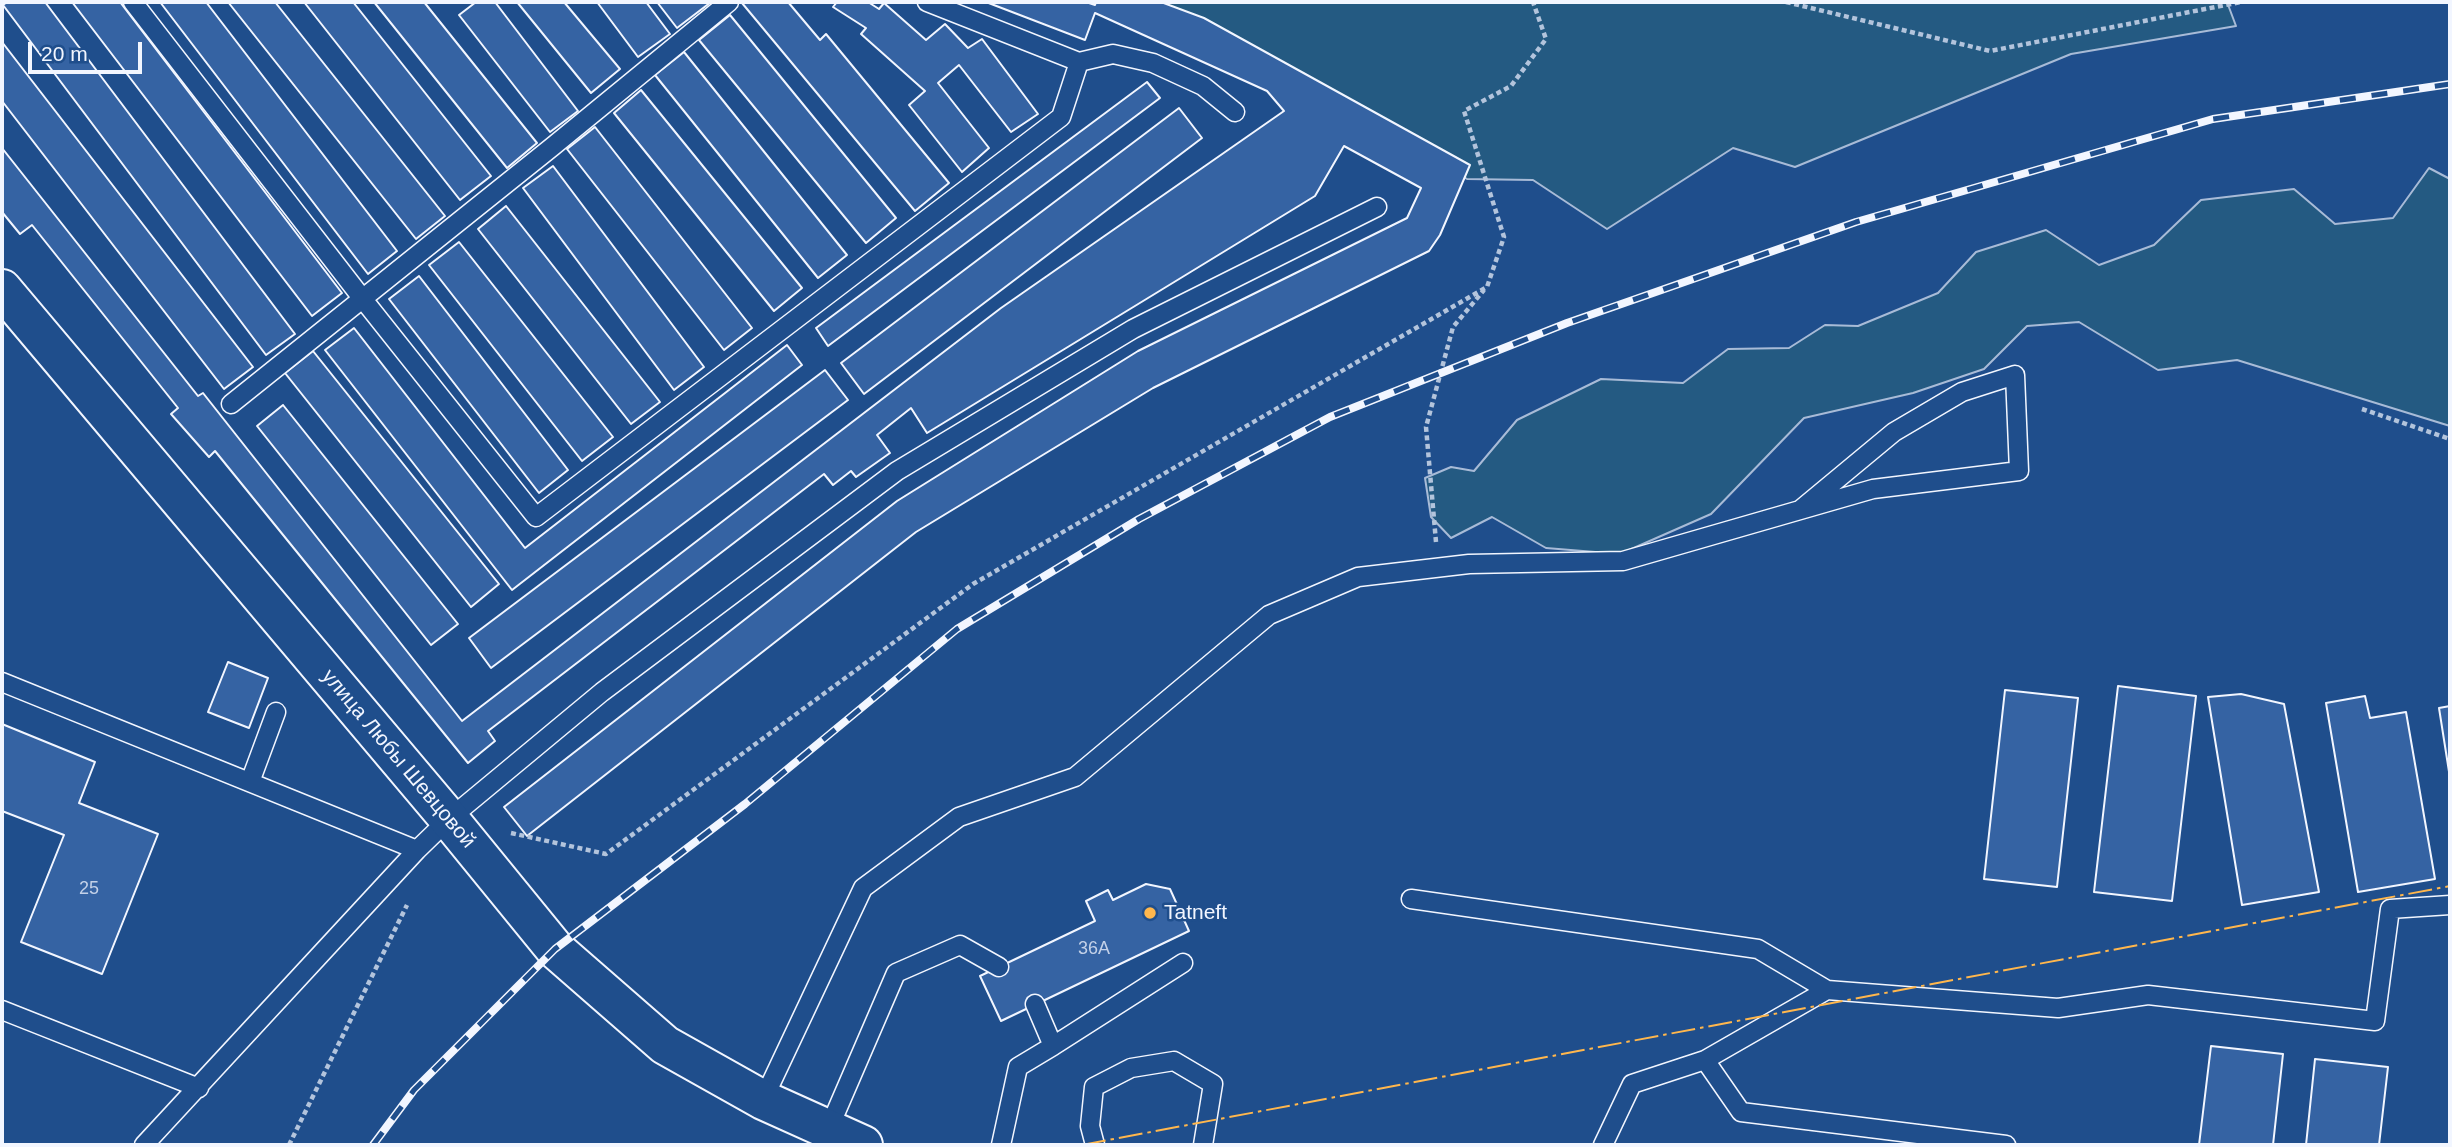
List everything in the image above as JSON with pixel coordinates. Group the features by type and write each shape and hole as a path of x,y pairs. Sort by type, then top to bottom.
{"street":[{"name":"улица Любы Шевцовой","path":"2,289 449,818 555,949 664,1045 763,1100 863,1145"}],"lane":[{"path":"133,2 536,517 1061,117 1079,62"},
{"path":"230,404 552,148 729,2"},
{"path":"927,2 1079,62 1113,54 1153,63 1203,86 1234,112"},
{"path":"144,1145 449,818 602,692 897,471 1133,329 1377,206"},
{"path":"763,1100 863,888 959,817 1075,777 1269,615 1359,577 1468,564 1623,561 1873,489 2019,471 2015,375 1962,392 1894,432 1800,510"},
{"path":"2,682 417,850"},
{"path":"250,782 276,712"},
{"path":"1411,899 1758,949 1827,990 2058,1008 2148,995 2375,1021 2390,909 2450,905"},
{"path":"829,1128 895,973 960,945 999,967"},
{"path":"1002,1145 1018,1067 1183,963"},
{"path":"1603,1145 1632,1084 1705,1060 1827,990"},
{"path":"1035,1004 1053,1046"},
{"path":"2,1010 199,1088"},
{"path":"1705,1060 1741,1112 2006,1145"},
{"path":"1095,1145 1090,1126 1094,1087 1131,1068 1174,1061 1213,1084 1203,1145"}],"path":[{"path":"1438,567 1426,427 1453,327 1487,286 1504,237 1464,111 1511,86 1546,39 1533,2"},
{"path":"1786,2 1990,51 2241,2"},
{"path":"449,818 606,854 973,584 1487,286"},
{"path":"2362,408 2450,439"},
{"path":"289,1145 408,903"}],"shaded area":[{"path":"1139,2 2227,2 2236,26 2071,54 1795,167 1733,148 1607,229 1533,180 1467,179 1249,49"},
{"path":"2429,168 2450,179 2450,426 2237,360 2158,370 2079,322 2027,326 1984,369 1913,393 1804,418 1711,514 1620,554 1546,548 1492,517 1451,538 1431,517 1425,478 1451,467 1474,471 1517,420 1601,379 1683,383 1728,349 1789,348 1825,325 1858,326 1938,293 1976,252 2046,230 2099,265 2154,245 2201,200 2294,189 2335,224 2393,218"}],"building":[{"path":"7,2 45,2 295,334 266,355 3,5"},
{"path":"72,2 120,2 342,293 312,316"},
{"path":"160,2 206,2 397,251 368,274"},
{"path":"228,2 275,2 445,216 416,239"},
{"path":"304,2 353,2 491,176 460,200"},
{"path":"374,2 424,2 537,143 507,168"},
{"path":"476,2 495,2 578,111 550,132 459,15"},
{"path":"517,2 564,2 620,69 591,93"},
{"path":"597,2 646,2 670,34 638,57"},
{"path":"657,2 711,2 677,28"},
{"path":"788,2 820,40 826,34 949,183 915,211 742,3"},
{"path":"837,2 868,2 879,9 884,3 926,40 945,24 968,48 982,39 1038,114 1011,132 959,65 938,83 989,148 962,172 909,105 925,91 861,34 866,28 833,7"},
{"path":"986,2 1086,2 1095,5 1096,2 1161,2 1204,18 1470,165 1440,235 1429,251 1153,388 916,532 527,836 504,807 897,501 1138,351 1407,218 1421,188 1344,146 1315,196 927,433 911,408 877,435 890,453 856,477 851,471 833,485 824,474 488,731 495,741 468,763 215,451 209,457 171,414 178,408 32,225 20,234 2,212 2,148 198,396 203,393 462,721 1001,308 1284,111 1267,91 1095,13 1085,40"},
{"path":"730,15 896,218 866,243 699,40"},
{"path":"2,42 253,367 224,389 2,101"},
{"path":"684,52 847,255 818,278 655,75"},
{"path":"1147,82 1160,98 828,346 816,328"},
{"path":"641,90 802,288 774,311 614,113"},
{"path":"1179,108 1202,138 864,394 841,363"},
{"path":"595,127 752,328 724,350 567,149"},
{"path":"553,166 704,367 674,390 523,188"},
{"path":"506,206 660,402 631,424 478,229"},
{"path":"459,242 613,437 582,461 429,265"},
{"path":"419,276 568,470 539,493 389,299"},
{"path":"354,328 525,548 787,345 802,365 512,590 325,350"},
{"path":"313,351 499,584 471,607 285,373"},
{"path":"825,370 848,400 491,668 469,638"},
{"path":"283,405 458,624 431,645 257,426"},
{"path":"228,662 268,678 249,728 208,712"},
{"path":"2118,686 2196,696 2172,901 2094,892"},
{"path":"2005,690 2078,698 2057,887 1984,879"},
{"path":"2241,694 2284,704 2319,892 2242,905 2208,697"},
{"path":"2365,696 2370,718 2406,712 2435,879 2358,892 2326,703"},
{"path":"2450,706 2450,778 2439,708"},
{"path":"2,724 95,762 79,803 158,834 102,974 21,942 64,835 2,811"},
{"path":"1146,884 1170,889 1189,931 1001,1021 980,976 1095,921 1086,901 1108,890 1113,900"},
{"path":"2211,1046 2283,1054 2273,1145 2199,1145"},
{"path":"2315,1059 2388,1067 2379,1145 2306,1145"}],"railway":[{"path":"373,1145 414,1090 555,949 745,804 957,629 1139,519 1330,417 1567,323 1856,222 2213,119 2450,84"}],"power":[{"path":"1082,1145 2450,886"}],"place":[{"name":"Tatneft","path":"1150,913"}]}
